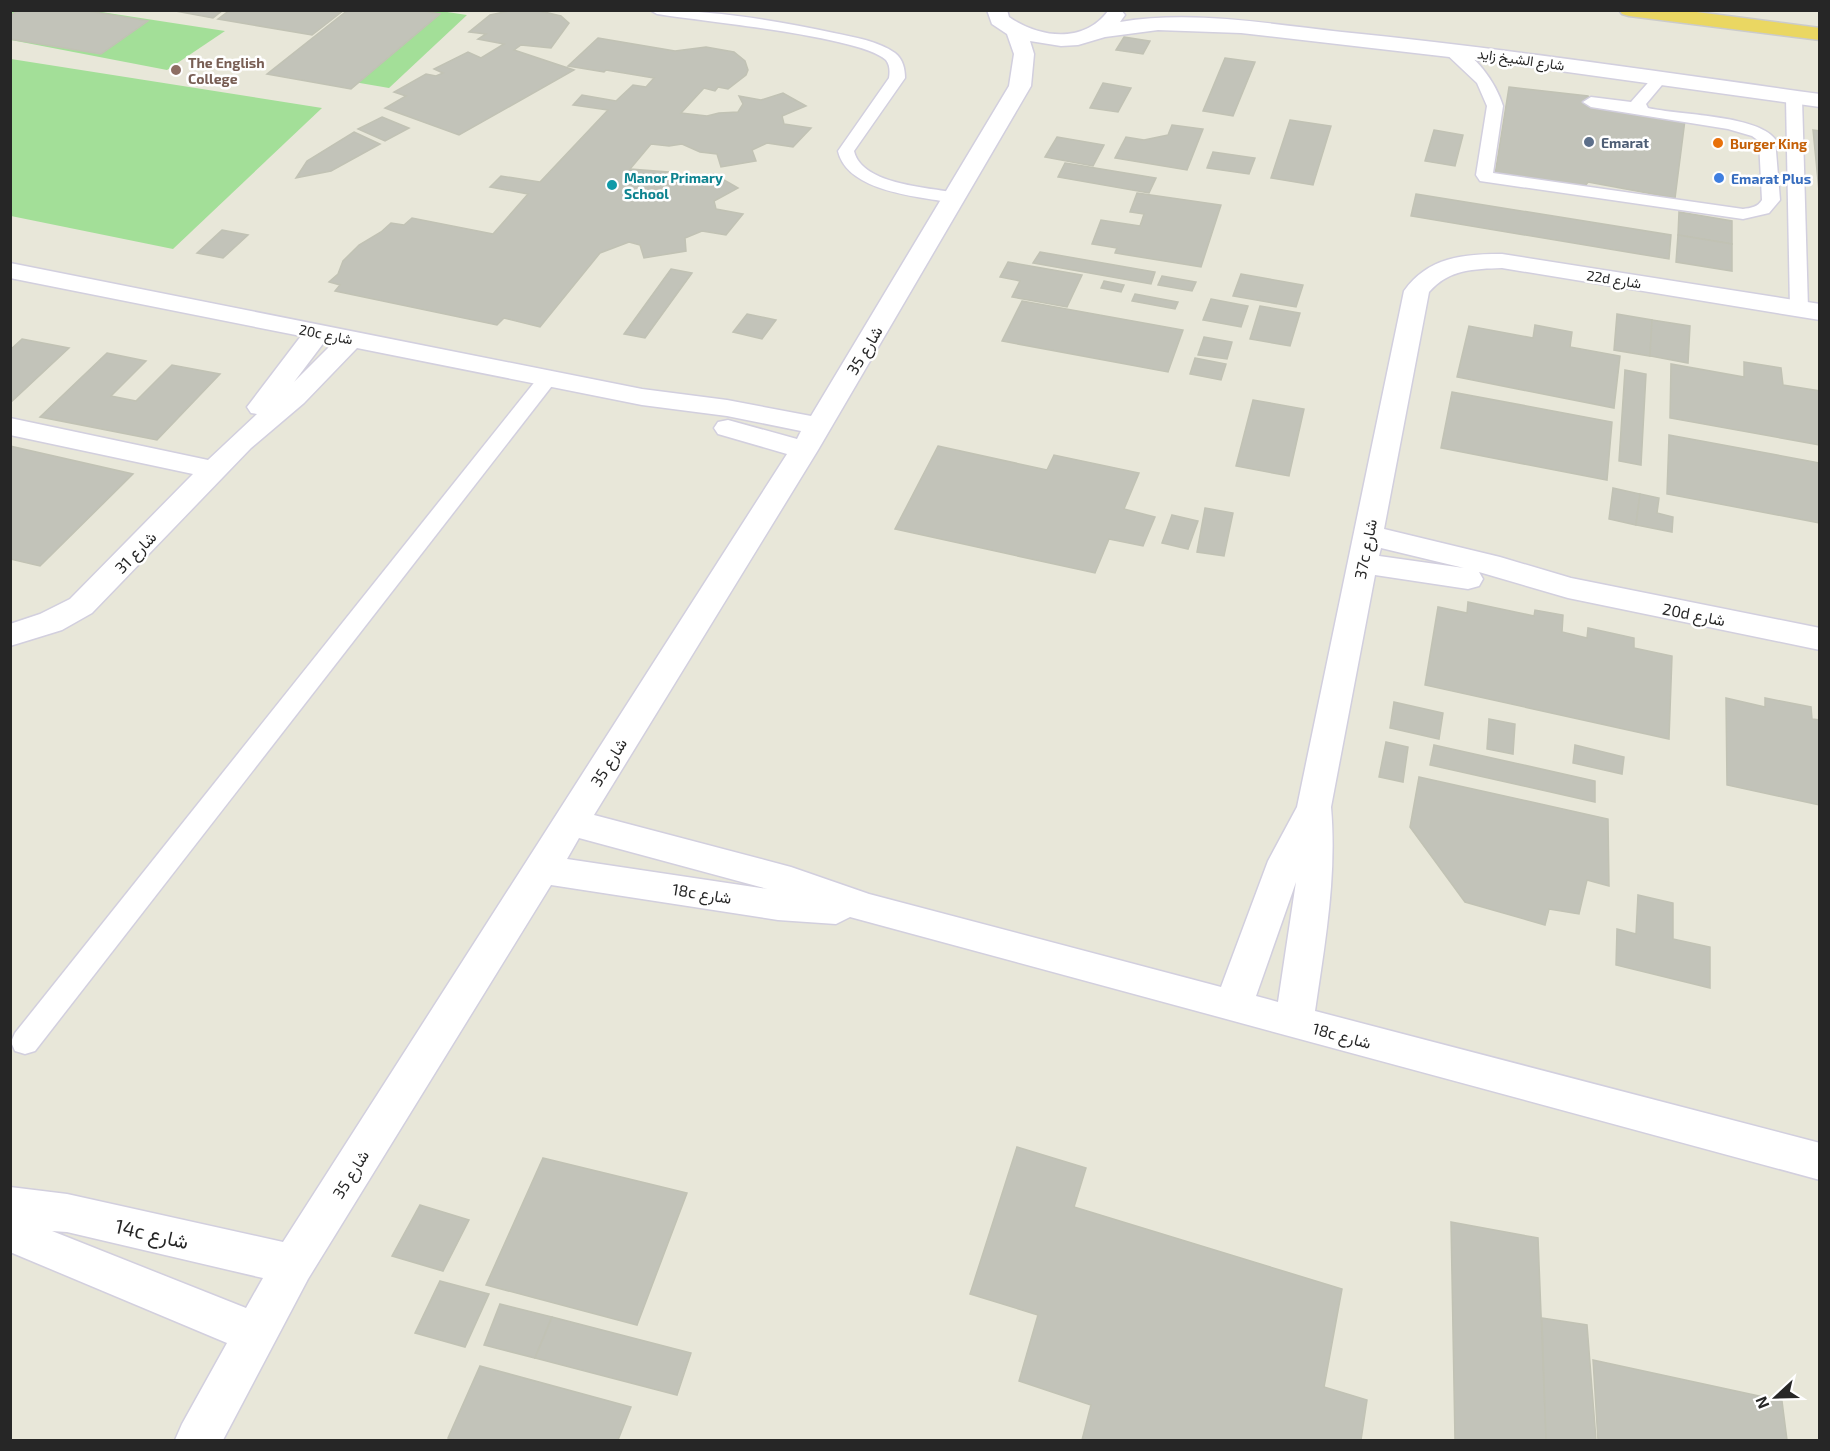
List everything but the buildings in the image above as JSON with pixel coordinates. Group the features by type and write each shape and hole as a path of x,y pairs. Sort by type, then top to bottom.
{"highway":[{"path":"1629,10 1820,34"}],"street":[{"path":"1103,31 1112,24 1114,10"},
{"path":"1139,10 1221,26"},
{"path":"995,11 999,20 1017,32 1044,39 1073,39 1144,24 1221,26"},
{"name":"شارع الشيخ زايد","path":"1221,26 1450,50 1820,101"},
{"name":"شارع 35","path":"1017,32 1024,54 1036,70"},
{"name":"شارع 35","path":"198,1440 293,1265 811,438 955,198 1036,70 1073,39"},
{"name":"22d شارع","path":"1417,291 1427,277 1446,267 1472,261 1502,261 1809,311"},
{"name":"20c شارع","path":"10,270 642,397 709,422 811,438"},
{"name":"37c شارع","path":"1233,1006 1286,861 1314,807 1417,291"},
{"name":"شارع 31","path":"241,442 273,388 318,332"},
{"name":"شارع 31","path":"10,635 51,622 81,606 241,442 294,397 351,339"},
{"path":"10,426 214,470"},
{"name":"20d شارع","path":"1365,549 1467,579 1568,588 1820,639"},
{"name":"37c شارع","path":"1294,1022 1316,873 1317,828 1314,807"},
{"name":"18c شارع","path":"570,822 791,881 865,908 1820,1162"},
{"name":"18c شارع","path":"540,868 778,905 836,909 865,908"},
{"name":"14c شارع","path":"10,1206 67,1213 293,1265"},
{"path":"10,1230 38,1245 255,1333"}],"lane":[{"path":"657,10 842,38 878,48 891,57 898,67 897,78 846,151 845,158 849,166 872,179 955,198"},
{"path":"1450,50 1473,68 1490,89 1495,106 1484,174 1490,179 1743,214 1763,210 1769,206 1772,200 1767,139 1764,136 1747,129 1648,113 1638,108 1591,102"},
{"path":"1638,108 1638,103 1659,79"},
{"path":"1490,89 1508,92"},
{"path":"1794,98 1809,311"},
{"path":"25,1042 548,378"}],"green space":[{"path":"15,10 95,11 225,31 167,70 11,40 10,14"},
{"path":"434,10 467,15 389,88 319,76 398,11"},
{"path":"10,59 322,108 173,249 11,216"}],"place":[{"name":"The English College","path":"176,70"},
{"name":"Emarat","path":"1589,142"},
{"name":"Burger King","path":"1718,143"},
{"name":"Emarat Plus","path":"1719,178"},
{"name":"Manor Primary School","path":"612,185"}]}
